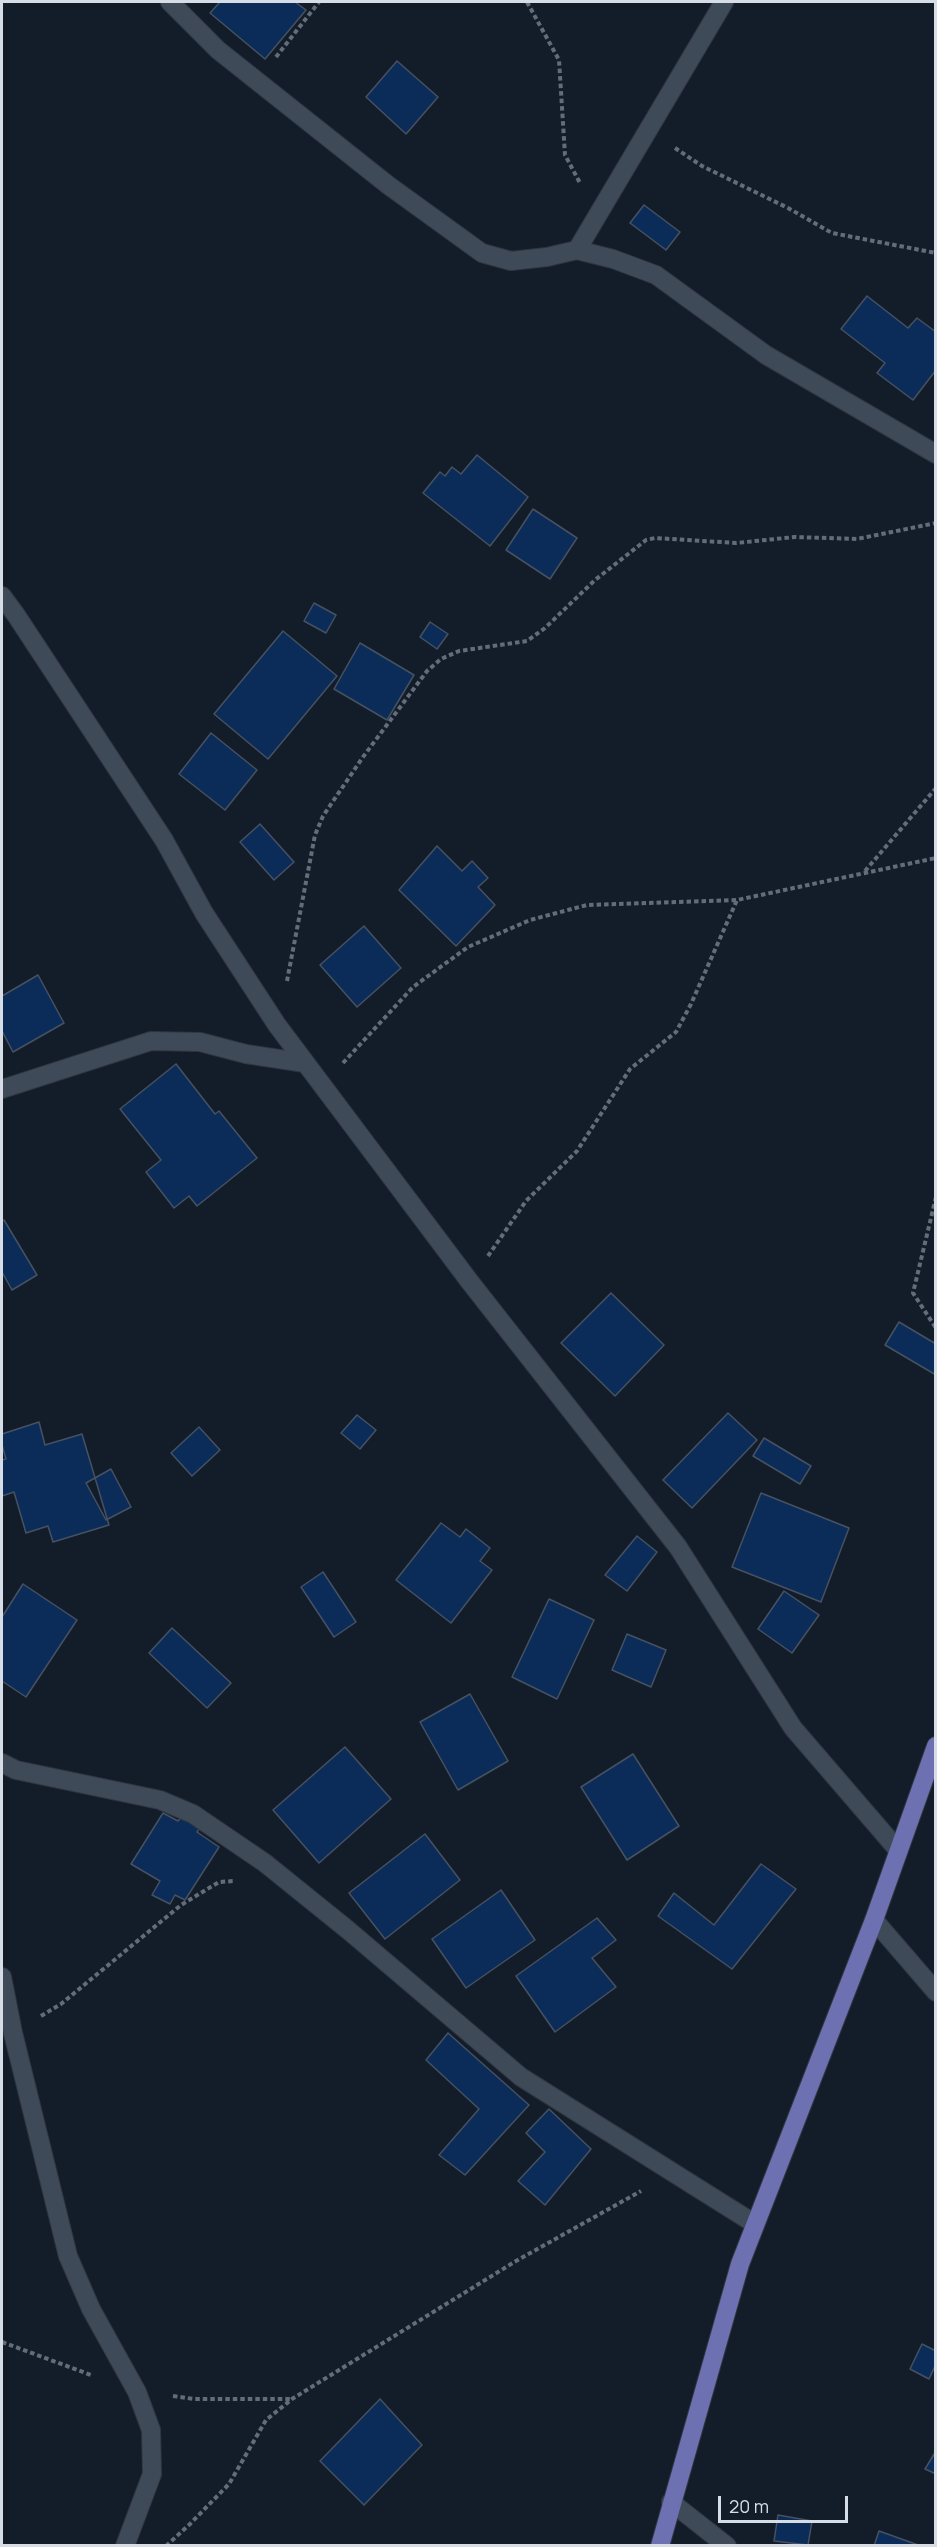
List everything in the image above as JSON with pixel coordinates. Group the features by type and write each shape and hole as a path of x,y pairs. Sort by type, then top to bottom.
{"main road":[{"path":"660,2546 740,2264 874,1920 936,1746"}],"street":[{"path":"170,2 218,50 388,185 482,254 511,261 547,257 577,250 613,259 656,275 766,355 936,454"},
{"path":"577,250 724,2"},
{"path":"2,596 164,840 204,913 277,1025 470,1282 678,1547 793,1728 898,1850"},
{"path":"2,1089 151,1041 200,1042 246,1054 305,1063"},
{"path":"2,1763 16,1770 160,1800 193,1814 280,1876 348,1930 521,2076 755,2224"},
{"path":"874,1920 936,1992"},
{"path":"2,1977 7,2036 68,2256 91,2309 137,2392 151,2430 152,2474 125,2546"},
{"path":"671,2502 727,2546"}],"path":[{"path":"257,81 319,2"},
{"path":"527,2 559,60 564,154 598,215"},
{"path":"648,130 702,166 788,208 832,233 936,253"},
{"path":"277,1025 296,944 310,860 319,826 363,757 427,672 441,659 459,651 526,641 545,628 595,580 646,540 655,538 736,543 795,537 858,539 936,523"},
{"path":"865,871 936,788"},
{"path":"321,1086 413,987 468,947 530,920 586,905 737,900 865,871 936,858"},
{"path":"470,1282 526,1202 577,1151 630,1069 676,1032 691,1004 737,900"},
{"path":"936,1197 912,1293 936,1328"},
{"path":"7,2036 61,2004 181,1905 219,1882 280,1876"},
{"path":"166,2546 229,2484 266,2420 292,2399 516,2261 674,2172"},
{"path":"2,2342 137,2392 194,2399 292,2399"}],"building":[{"path":"220,2 295,2 306,10 265,59 210,13"},
{"path":"397,61 438,97 406,134 366,97"},
{"path":"644,205 680,232 666,250 630,223"},
{"path":"867,296 908,328 917,318 936,332 936,370 913,400 877,373 885,363 841,329"},
{"path":"477,455 528,497 490,546 423,493 440,472 445,476 452,467 461,474"},
{"path":"533,509 577,538 550,579 506,550"},
{"path":"314,603 336,615 326,633 304,621"},
{"path":"430,622 448,634 437,649 420,637"},
{"path":"283,631 337,676 268,759 214,714"},
{"path":"360,643 414,675 387,720 334,689"},
{"path":"211,733 257,770 225,810 179,774"},
{"path":"260,824 294,862 274,880 240,842"},
{"path":"437,846 462,871 472,861 488,878 478,887 495,905 456,946 399,890"},
{"path":"364,926 401,968 357,1007 320,965"},
{"path":"38,975 64,1023 13,1052 2,1031 2,996"},
{"path":"176,1064 215,1114 219,1111 257,1158 197,1206 189,1196 174,1208 146,1172 161,1160 120,1109"},
{"path":"4,1220 37,1275 12,1290 2,1272 2,1221"},
{"path":"611,1293 664,1345 615,1396 561,1343"},
{"path":"899,1322 936,1344 936,1375 885,1345"},
{"path":"728,1413 757,1440 692,1508 663,1480"},
{"path":"357,1415 376,1430 360,1449 341,1433"},
{"path":"39,1422 45,1445 82,1434 109,1525 53,1542 48,1526 26,1533 14,1492 2,1496 2,1460 6,1459 2,1434"},
{"path":"199,1427 220,1450 192,1476 171,1453"},
{"path":"764,1438 811,1466 800,1484 753,1456"},
{"path":"111,1469 131,1507 106,1520 86,1483"},
{"path":"761,1493 849,1528 821,1602 732,1567"},
{"path":"441,1523 460,1537 466,1529 490,1548 480,1561 492,1570 451,1623 396,1580"},
{"path":"637,1536 657,1552 627,1591 605,1575"},
{"path":"323,1572 356,1622 334,1637 301,1587"},
{"path":"23,1584 77,1620 26,1697 2,1681 2,1617"},
{"path":"784,1591 819,1615 792,1653 758,1629"},
{"path":"549,1599 594,1620 557,1699 512,1677"},
{"path":"172,1628 231,1683 207,1708 149,1653"},
{"path":"627,1634 666,1650 651,1687 612,1670"},
{"path":"470,1694 508,1761 458,1790 420,1722"},
{"path":"345,1747 391,1799 319,1863 273,1810"},
{"path":"633,1754 679,1826 627,1860 581,1787"},
{"path":"163,1813 178,1821 184,1814 202,1825 197,1832 219,1847 185,1900 175,1895 170,1904 152,1895 160,1881 131,1864"},
{"path":"425,1834 460,1880 385,1939 349,1893"},
{"path":"761,1864 796,1889 732,1969 658,1916 674,1893 714,1925"},
{"path":"501,1890 535,1940 466,1988 432,1939"},
{"path":"597,1918 616,1940 592,1958 616,1987 555,2032 516,1976"},
{"path":"448,2033 529,2105 465,2175 439,2155 479,2109 426,2060"},
{"path":"549,2109 591,2149 545,2205 518,2181 545,2152 526,2133"},
{"path":"922,2344 936,2351 936,2364 929,2379 910,2369"},
{"path":"380,2399 422,2445 364,2505 320,2461"},
{"path":"936,2451 936,2474 925,2469"},
{"path":"778,2515 812,2521 808,2545 774,2541"},
{"path":"879,2531 921,2546 874,2546"}]}
